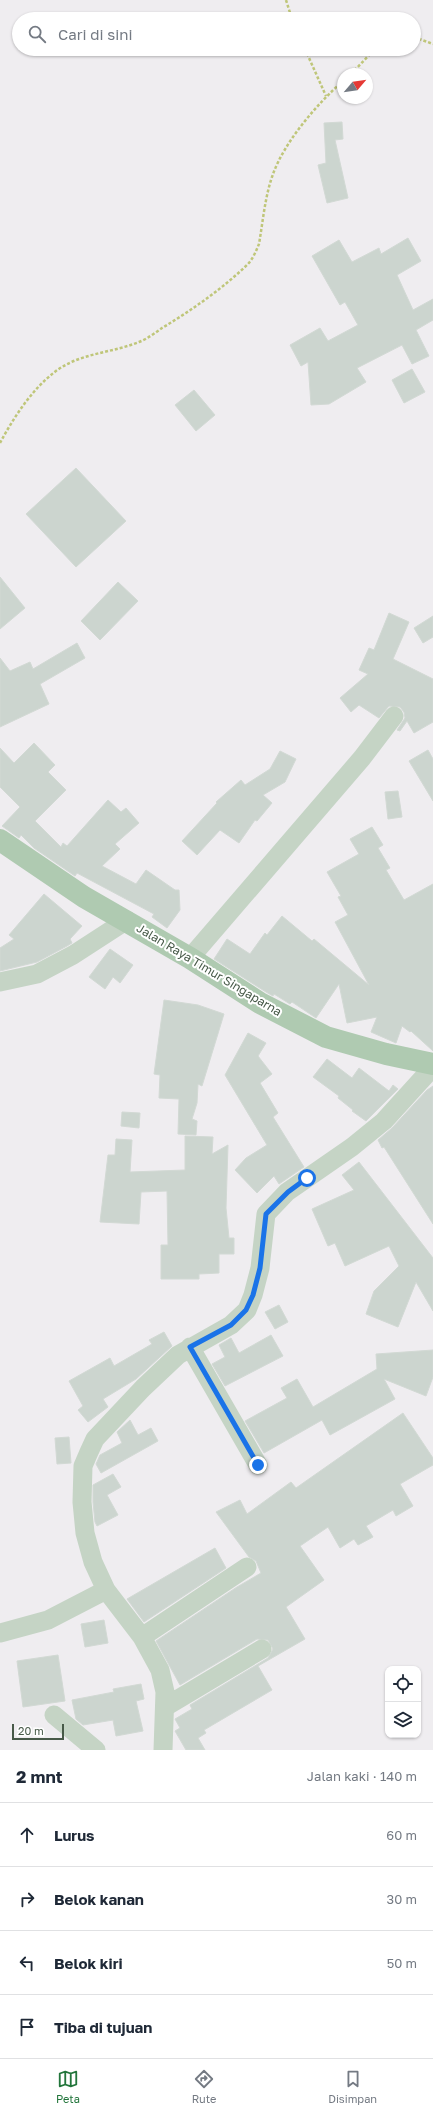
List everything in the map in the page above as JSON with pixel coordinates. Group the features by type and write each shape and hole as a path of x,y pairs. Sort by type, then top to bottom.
{"main road":[{"name":"Jalan Raya Timur Singaparna","path":"0,840 84,897 127,920 260,1003 326,1037 386,1054 433,1064"}],"street":[{"path":"190,958 362,758 394,716"},
{"path":"0,982 37,974 73,955 127,920"},
{"path":"163,1750 165,1692 160,1670 142,1637 106,1590 93,1562 85,1532 82,1502 83,1466 95,1439 142,1388 178,1355 231,1325 246,1310 253,1295 260,1268 266,1214 288,1192 352,1147 384,1121 433,1067"},
{"path":"190,1347 258,1465"},
{"path":"142,1637 247,1567"},
{"path":"0,1633 48,1620 106,1590"},
{"path":"165,1707 262,1649"},
{"path":"54,1714 96,1750"}],"path":[{"path":"286,0 290,12"},
{"path":"421,40 433,44"},
{"path":"308,56 326,96"},
{"path":"357,68 368,56"},
{"path":"0,443 14,418 36,390 55,371 68,364 95,354 139,342 189,312 248,264 256,253 259,244 273,174 285,148 326,96 337,86"}],"building":[{"path":"342,122 343,139 335,140 348,198 327,203 318,165 326,163 324,123"},
{"path":"408,238 421,261 397,275 413,310 433,299 433,320 416,330 429,356 412,364 402,345 357,368 366,382 329,404 311,405 308,362 301,366 290,345 320,328 328,341 358,325 345,302 340,305 312,256 339,240 352,262 379,248 381,254"},
{"path":"412,369 425,392 404,403 392,380"},
{"path":"194,390 215,415 196,431 175,405"},
{"path":"76,468 126,521 76,567 26,514"},
{"path":"0,577 25,608 0,629"},
{"path":"118,582 138,601 100,640 81,621"},
{"path":"389,613 409,622 393,659 433,679 433,722 414,733 407,721 400,731 397,730 405,718 404,712 400,707 389,706 379,718 359,705 351,712 340,698 368,674 359,670 369,648 374,650"},
{"path":"433,616 433,637 423,643 414,628"},
{"path":"77,643 85,658 40,684 49,704 0,727 0,658 10,671 30,662 33,669"},
{"path":"34,743 55,765 48,772 66,790 35,821 61,847 63,843 67,846 108,800 121,812 126,808 139,823 115,844 120,849 102,866 136,884 146,870 175,890 179,890 180,910 167,928 152,917 154,914 77,873 75,876 34,848 21,835 19,838 2,826 20,807 0,787 0,748 14,763"},
{"path":"428,750 433,759 433,801 409,761"},
{"path":"280,751 296,759 285,782 263,795 272,803 257,821 255,820 239,843 220,830 197,855 182,841 217,803 216,802 241,780 245,785 270,769"},
{"path":"398,791 402,817 388,819 385,792"},
{"path":"372,827 383,845 378,848 390,868 386,870 404,900 433,884 433,1051 411,1031 410,1032 402,1026 396,1043 371,1032 377,1017 347,1023 339,984 316,1018 292,1002 290,1004 274,994 273,996 266,992 214,959 227,939 250,954 265,933 267,935 282,916 312,941 314,939 369,985 335,922 348,915 338,897 341,896 327,872 359,854 350,839"},
{"path":"44,894 82,926 70,939 72,943 67,946 37,962 0,971 0,948 14,939 9,935"},
{"path":"110,949 133,965 120,983 113,977 105,989 89,977"},
{"path":"164,1000 198,1005 224,1014 202,1086 198,1084 197,1103 192,1119 197,1121 196,1135 178,1134 179,1099 159,1098 160,1075 154,1074"},
{"path":"248,1033 266,1043 258,1056 272,1074 260,1083 278,1113 273,1117 304,1167 279,1184 274,1176 257,1193 235,1170 246,1158 267,1145 225,1075"},
{"path":"327,1059 352,1078 359,1068 389,1091 393,1085 398,1089 366,1121 352,1111 353,1110 338,1098 339,1096 313,1077"},
{"path":"433,1086 433,1224 378,1140 392,1128 427,1090"},
{"path":"122,1112 140,1113 139,1128 121,1126"},
{"path":"185,1136 213,1137 212,1154 228,1145 226,1208 229,1238 234,1238 234,1254 219,1254 219,1273 199,1274 199,1279 161,1279 161,1245 168,1245 167,1191 141,1192 139,1224 100,1222 108,1155 115,1155 116,1139 132,1140 130,1172 185,1170"},
{"path":"359,1162 433,1258 433,1311 416,1282 398,1327 366,1314 374,1291 399,1266 389,1246 345,1266 335,1243 328,1246 312,1209 354,1190 342,1175"},
{"path":"279,1305 288,1322 275,1329 265,1312"},
{"path":"164,1332 172,1346 136,1379 103,1399 108,1407 88,1422 78,1410 83,1406 69,1381 110,1358 114,1366 152,1344 149,1340"},
{"path":"271,1335 283,1356 225,1386 212,1364 225,1357 219,1345 231,1338 239,1353"},
{"path":"433,1350 433,1377 426,1396 384,1379 395,1399 330,1435 322,1420 264,1453 245,1421 287,1398 281,1388 297,1379 313,1407 377,1369 376,1354"},
{"path":"403,1413 433,1458 433,1465 400,1484 413,1506 396,1516 393,1510 366,1526 373,1537 358,1545 354,1539 340,1548 328,1527 300,1546 324,1580 286,1607 305,1639 258,1666 272,1690 204,1730 206,1733 198,1738 205,1750 186,1750 175,1731 180,1728 175,1719 192,1709 190,1705 268,1658 273,1649 268,1640 257,1639 180,1685 156,1641 237,1587 261,1573 256,1561 249,1557 216,1512 240,1500 247,1514 291,1482 296,1488"},
{"path":"130,1420 138,1435 151,1428 158,1441 101,1473 96,1464 100,1455 122,1443 117,1432"},
{"path":"69,1437 71,1463 57,1464 55,1438"},
{"path":"113,1474 121,1487 107,1495 118,1515 97,1526 95,1522 93,1502 93,1485"},
{"path":"215,1548 226,1568 144,1622 127,1599"},
{"path":"104,1620 108,1643 85,1647 81,1624"},
{"path":"58,1655 65,1701 23,1707 17,1661"},
{"path":"141,1684 144,1699 136,1701 143,1731 116,1736 113,1720 83,1725 76,1719 72,1700 114,1692 113,1689"}],"route":[{"path":"258,1465 190,1347 231,1325 246,1310 253,1295 260,1268 266,1214 288,1192 307,1178"}]}
